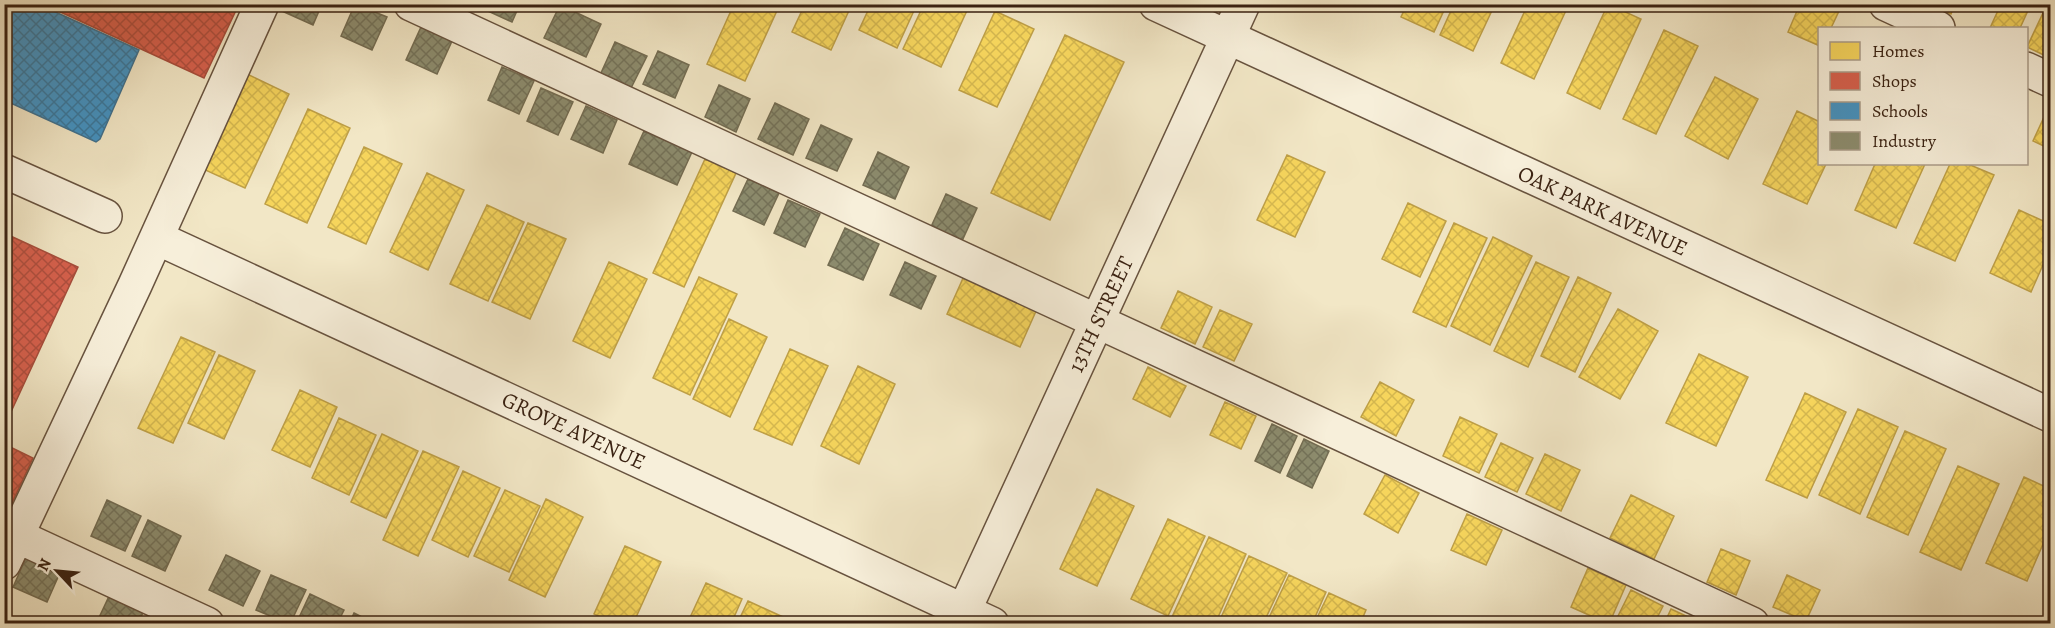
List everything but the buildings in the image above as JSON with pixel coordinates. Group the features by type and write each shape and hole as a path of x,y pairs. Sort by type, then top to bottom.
{"street":[{"path":"207,624 11,550 157,237 262,4"},
{"path":"411,4 1752,624"},
{"name":"OAK PARK AVENUE","path":"1156,4 2050,415"},
{"name":"13TH STREET","path":"971,619 1097,321 1243,4"},
{"path":"1886,4 1936,27"},
{"path":"2028,70 2050,80"},
{"path":"4,171 105,216"},
{"name":"GROVE AVENUE","path":"157,237 971,619"}]}
